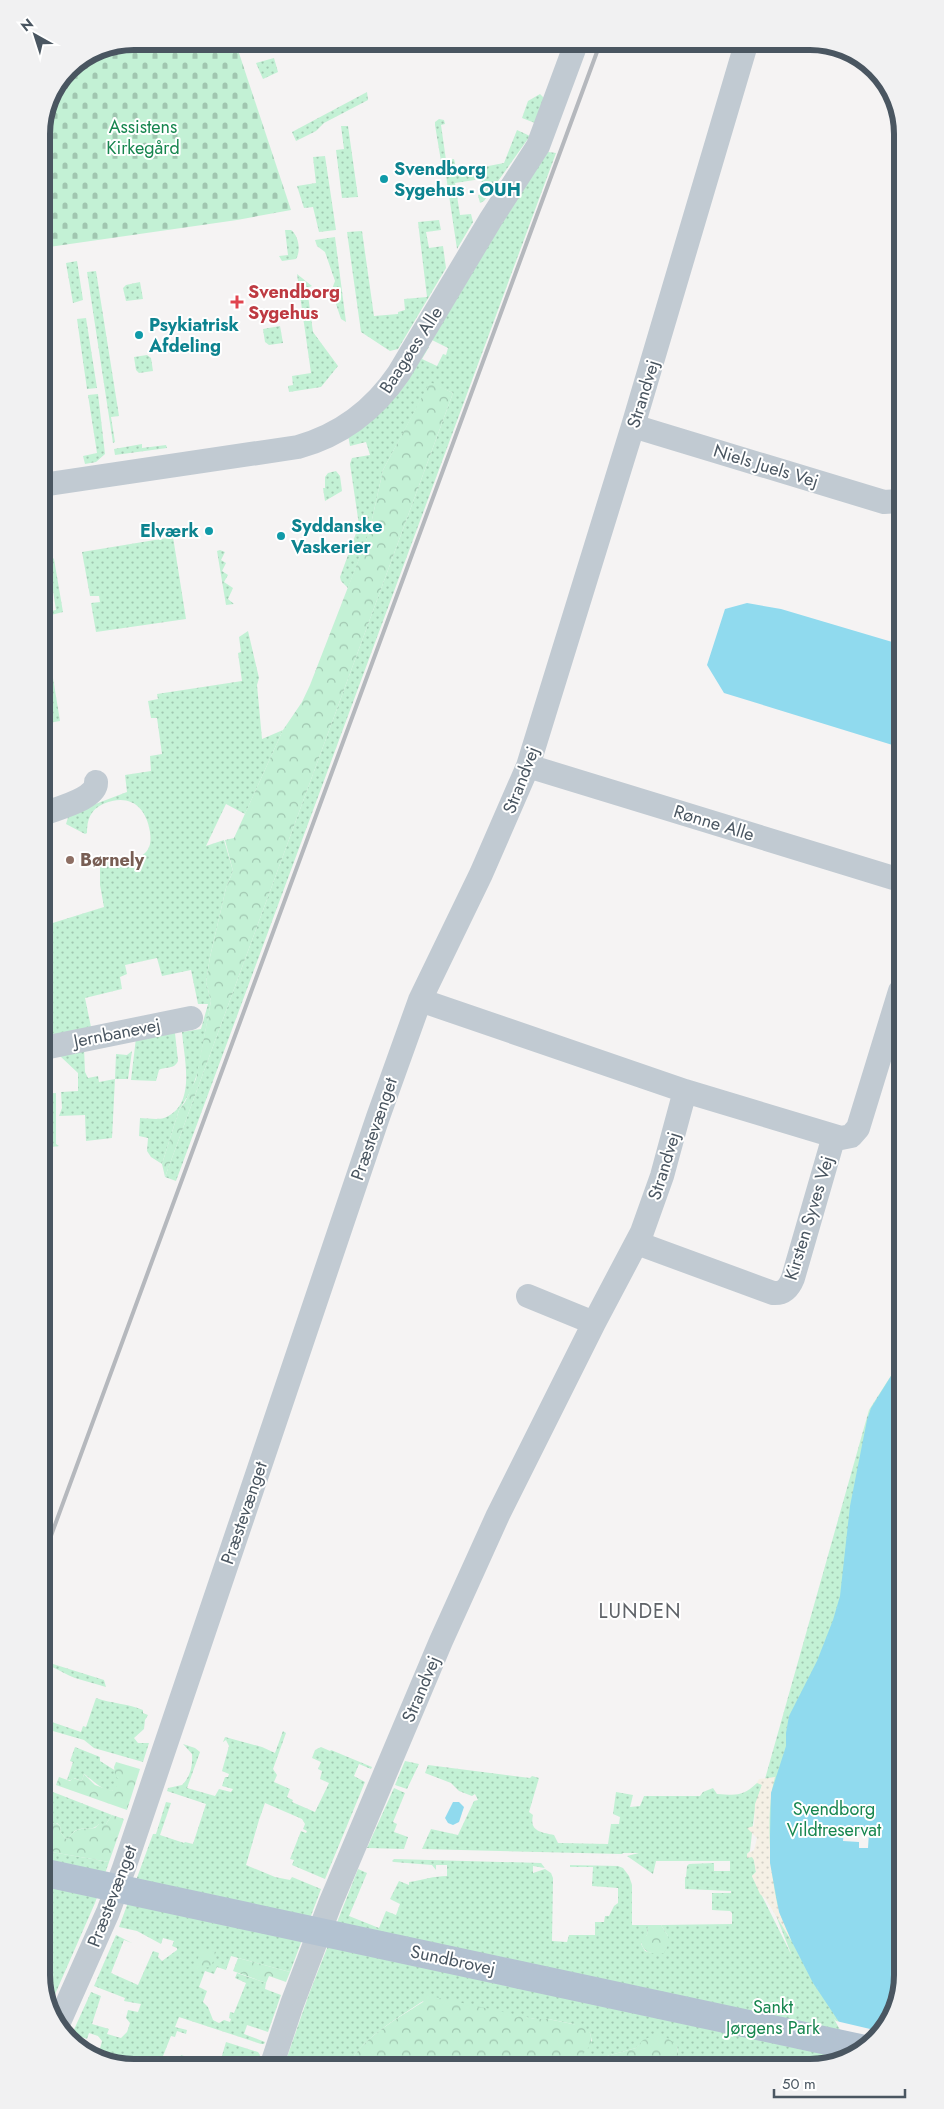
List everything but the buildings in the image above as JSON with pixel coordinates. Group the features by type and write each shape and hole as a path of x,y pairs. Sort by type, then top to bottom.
{"main road":[{"name":"Sundbrovej","path":"50,1874 854,2047"}],"street":[{"name":"Baagøes Alle","path":"50,484 298,447 323,439 366,412 399,373 495,213 538,146 574,50"},
{"name":"Strandvej","path":"420,1000 481,874 528,766 633,426 746,50"},
{"name":"Niels Juels Vej","path":"633,426 884,502 894,501"},
{"name":"Rønne Alle","path":"528,766 894,878"},
{"path":"50,811 89,796 95,790 96,782"},
{"path":"420,1000 685,1091 846,1138 851,1136 858,1128 894,1011"},
{"name":"Præstevænget","path":"62,2016 108,1912 124,1868 375,1126 420,1000"},
{"name":"Jernbanevej","path":"50,1047 191,1018"},
{"name":"Strandvej","path":"273,2059 333,1896 441,1641 498,1515 594,1322 637,1243 662,1176 685,1091"},
{"name":"Kirsten Syves Vej","path":"637,1243 773,1293 784,1291 793,1278 834,1136"},
{"path":"528,1296 594,1322"}],"green space":[{"name":"Assistens Kirkegård","path":"134,50 238,50 291,210 237,220 50,247 50,129 56,102 64,88 88,64 102,56 118,52"},
{"path":"274,58 278,72 263,79 256,63"},
{"path":"367,92 368,100 324,123 316,131 296,141 292,132"},
{"path":"540,94 544,98 535,123 522,118 528,101"},
{"path":"439,119 444,120 445,124 441,125 446,160 454,159 457,172 504,163 517,130 530,136 484,201 480,203 478,195 484,193 481,179 455,183 460,215 471,214 473,222 457,249 444,162 441,161 435,125 435,122"},
{"path":"341,126 348,126 358,197 342,198 336,150 344,149"},
{"path":"548,152 556,153 176,1181 165,1177 453,393 430,383 383,470 369,533 348,588 341,581 340,577 359,525 350,464 352,458 370,455 366,442 350,446 348,435 426,346 429,347 422,359 437,366 443,354 446,355 448,348 430,339 511,205"},
{"path":"325,156 336,230 319,232 313,207 304,208 297,186 316,183 313,157"},
{"path":"439,220 441,230 426,232 429,248 443,246 446,268 398,349 390,351 361,332 347,232 362,231 374,316 398,314 398,312 405,310 404,299 427,297 418,222"},
{"path":"285,230 291,230 296,236 298,256 296,259 282,261 279,256 288,255"},
{"path":"335,237 346,322 341,319 336,304 332,289 335,281 325,252 317,246 315,240"},
{"path":"77,261 83,300 73,303 66,263"},
{"path":"96,271 119,416 111,417 115,442 113,443 87,272"},
{"path":"297,274 312,286 307,288 313,332 338,366 321,387 289,392 288,386 293,385 292,376 311,373"},
{"path":"140,282 143,299 126,301 123,288 126,285"},
{"path":"86,318 97,388 87,389 77,319"},
{"path":"280,326 283,343 269,345 265,342 263,329"},
{"path":"147,355 151,358 153,371 139,373 136,370 134,357"},
{"path":"430,382 453,393 165,1177 162,1164 179,1110 196,1079 211,1001 206,982 210,957 226,888 233,871 225,840 234,838 283,730 302,702 310,685 369,533 383,470"},
{"path":"98,394 105,454 96,462 85,464 83,456 97,453 88,395"},
{"path":"142,444 142,448 166,445 167,448 115,455 114,449"},
{"path":"336,471 340,476 342,491 325,501 323,488 325,488 325,477 328,473"},
{"path":"173,537 186,619 96,632 91,603 100,602 99,596 90,596 82,552"},
{"path":"217,551 225,552 221,560 226,563 222,571 228,575 224,582 233,588 228,599 234,604 226,605"},
{"path":"50,555 54,559 63,612 50,615 50,611 56,610 50,571"},
{"path":"248,631 259,678 257,685 262,739 283,730 245,814 226,804 206,846 224,840 233,871 226,888 210,957 206,982 211,1001 198,1071 192,1089 179,1110 162,1164 151,1157 147,1151 148,1138 139,1136 140,1118 164,1118 174,1112 181,1103 185,1093 186,1081 182,1032 201,1029 208,1004 198,1004 191,970 162,976 157,958 125,965 127,974 120,977 122,989 85,998 91,1027 50,1036 50,924 104,907 100,885 100,859 105,856 112,860 123,860 125,864 143,855 150,843 150,832 144,815 140,808 128,801 112,801 95,809 90,816 87,833 85,834 66,824 69,814 127,792 125,775 151,771 150,756 162,754 157,718 151,718 148,701 158,699 157,694 242,681 238,653 241,652 239,637"},
{"path":"53,678 60,721 50,723 50,679"},
{"path":"175,1033 178,1061 176,1064 159,1070 156,1081 131,1080 136,1038"},
{"path":"84,1048 85,1072 88,1078 98,1076 99,1082 115,1079 112,1138 86,1141 85,1115 59,1116 62,1108 61,1092 78,1091 78,1073 60,1056"},
{"path":"132,1051 128,1079 115,1079 116,1054 127,1055"},
{"path":"56,1093 56,1144 59,1146 52,1147 52,1157 50,1157 50,1094"},
{"name":"Sankt Jørgens Park","path":"894,1371 894,1975 890,2002 877,2026 852,2048 837,2055 810,2059 678,2059 677,2045 644,2040 636,2048 601,2059 560,2059 592,2041 590,2033 573,2024 548,2019 535,2019 423,2001 372,2037 351,2059 286,2059 309,1994 358,1869 367,1873 349,1916 379,1928 386,1911 396,1915 400,1904 390,1899 399,1881 409,1885 409,1882 447,1876 447,1865 436,1865 436,1870 432,1865 394,1862 392,1861 394,1859 541,1863 545,1868 533,1866 533,1873 545,1869 551,1873 553,1878 552,1941 567,1942 569,1935 595,1935 595,1922 604,1922 605,1916 609,1916 614,1906 618,1903 618,1888 592,1886 593,1867 570,1867 570,1865 618,1866 623,1868 629,1876 632,1885 632,1925 648,1925 647,1935 641,1944 645,1951 652,1953 668,1936 661,1925 732,1924 732,1913 730,1911 712,1910 712,1893 731,1893 731,1891 685,1889 685,1877 689,1864 714,1863 714,1871 730,1871 730,1861 656,1861 653,1874 627,1856 639,1853 422,1849 431,1829 458,1835 474,1801 478,1800 475,1794 472,1796 459,1791 451,1783 425,1773 428,1765 539,1778 529,1812 533,1815 532,1821 535,1828 541,1832 554,1835 558,1843 608,1844 611,1824 619,1824 620,1817 613,1814 616,1792 633,1795 630,1807 640,1806 644,1796 700,1796 703,1792 713,1788 717,1794 734,1795 743,1793 757,1783 760,1783 762,1785 755,1810 750,1851 747,1857 752,1856 754,1860 756,1872 752,1876 792,1956 769,1898 763,1786 869,1410"},
{"path":"53,1664 104,1680 106,1687 72,1677 52,1667"},
{"path":"96,1698 131,1706 143,1710 143,1713 148,1715 145,1720 144,1729 134,1738 138,1743 149,1743 143,1762 94,1748 84,1740 50,1730 50,1721 81,1732 83,1726 86,1727"},
{"path":"283,1731 286,1733 273,1769 277,1775 274,1782 290,1789 287,1797 293,1800 292,1802 315,1812 329,1783 320,1779 322,1771 318,1769 321,1762 312,1758 315,1750 321,1747 372,1767 371,1769 359,1764 354,1776 365,1782 325,1879 292,1865 294,1860 290,1859 301,1831 306,1833 307,1831 303,1829 305,1824 302,1819 265,1803 246,1865 275,1877 290,1880 292,1877 321,1889 290,1972 231,1956 226,1970 217,1967 214,1974 205,1971 199,1987 207,1991 203,2002 208,2007 213,2020 219,2023 224,2020 230,2022 230,2012 234,2013 246,1983 235,1978 237,1973 266,1983 265,1989 281,1995 268,2032 247,2025 244,2034 265,2042 264,2044 179,2017 175,2027 187,2030 186,2034 177,2031 175,2037 171,2036 163,2056 172,2059 129,2059 99,2052 102,2041 98,2036 89,2033 87,2039 76,2036 73,2032 91,1992 101,1996 92,2024 109,2029 107,2034 121,2038 127,2032 130,2023 126,2018 128,2010 138,2012 141,2004 124,2001 125,1998 94,1986 116,1935 132,1943 124,1940 111,1973 138,1985 153,1951 159,1953 158,1957 162,1961 177,1950 177,1948 172,1946 174,1941 163,1938 161,1944 137,1931 119,1927 153,1834 156,1834 166,1802 171,1803 160,1835 193,1844 206,1804 167,1791 168,1788 182,1785 190,1771 192,1754 183,1744 200,1752 187,1788 215,1796 219,1789 231,1792 233,1789 222,1786 225,1777 228,1777 229,1774 222,1771 229,1746 226,1740 223,1742 225,1737 262,1747 275,1753"},
{"path":"75,1747 100,1757 100,1761 116,1771 119,1782 117,1788 113,1791 103,1788 84,1774 82,1781 74,1778 67,1780 73,1762 70,1761"},
{"path":"405,1761 419,1764 407,1789 395,1785"},
{"path":"116,1762 140,1769 127,1810 56,1785 59,1777 70,1781 73,1778 82,1781 84,1774 95,1785 112,1791 118,1785 114,1767"},
{"path":"394,1788 405,1793 393,1822 397,1824 394,1832 408,1837 404,1849 367,1848"},
{"path":"53,1792 112,1815 106,1824 76,1830 66,1839 57,1823 50,1824 50,1801"},
{"path":"112,1815 124,1819 109,1862 50,1852 50,1824 56,1823 60,1826 61,1833 66,1839 77,1830 95,1828 99,1824 106,1824"},
{"path":"50,1852 109,1862 95,1903 53,1998 50,1975"},
{"path":"648,1925 661,1925 668,1936 669,1943 664,1953 656,1954 646,1951 642,1945 641,1941 647,1935"},
{"path":"202,1948 216,1952 211,1967 200,1968 193,1972"},
{"path":"238,1958 290,1972 286,1982 269,1976 266,1983 233,1971"},
{"path":"426,1995 535,2019 548,2019 582,2026 590,2033 590,2045 584,2053 574,2059 351,2059 372,2037 391,2022 423,2002"},
{"path":"657,2034 663,2035 677,2045 678,2059 601,2059 636,2048 643,2040"},
{"path":"226,2042 258,2052 260,2055 259,2059 221,2059"},
{"path":"181,2055 187,2057 186,2059 179,2059"}],"sand":[{"path":"775,1777 769,1825 771,1863 779,1910 792,1942 765,1898 760,1894 752,1876 756,1872 754,1860 752,1857 747,1858 747,1854 754,1850 757,1838 747,1828 754,1826 755,1804 762,1785 757,1783 759,1779"}],"water":[{"path":"747,603 781,609 894,643 894,745 724,693 707,665 725,609"},
{"name":"Svendborg Vildtreservat","path":"894,1371 894,1975 890,2002 885,2012 877,2026 853,2048 843,2028 813,1983 779,1912 770,1863 771,1793 786,1746 789,1716 817,1661 840,1596 850,1506 871,1408"},
{"path":"453,1802 459,1802 464,1807 459,1822 453,1825 448,1823 445,1818"}],"pier":[{"path":"844,1831 869,1832 868,1848 859,1848 859,1842 843,1841"},
{"path":"834,2019 873,2030 861,2042 851,2049"}],"railway":[{"path":"50,1538 598,50"}],"place":[{"name":"Svendborg Sygehus - OUH","path":"384,179"},
{"name":"Svendborg Sygehus","path":"237,302"},
{"name":"Psykiatrisk Afdeling","path":"139,335"},
{"name":"Elværk","path":"209,531"},
{"name":"Syddanske Vaskerier","path":"281,536"},
{"name":"Børnely","path":"70,860"}],"district":[{"name":"LUNDEN","path":"640,1611"}]}
